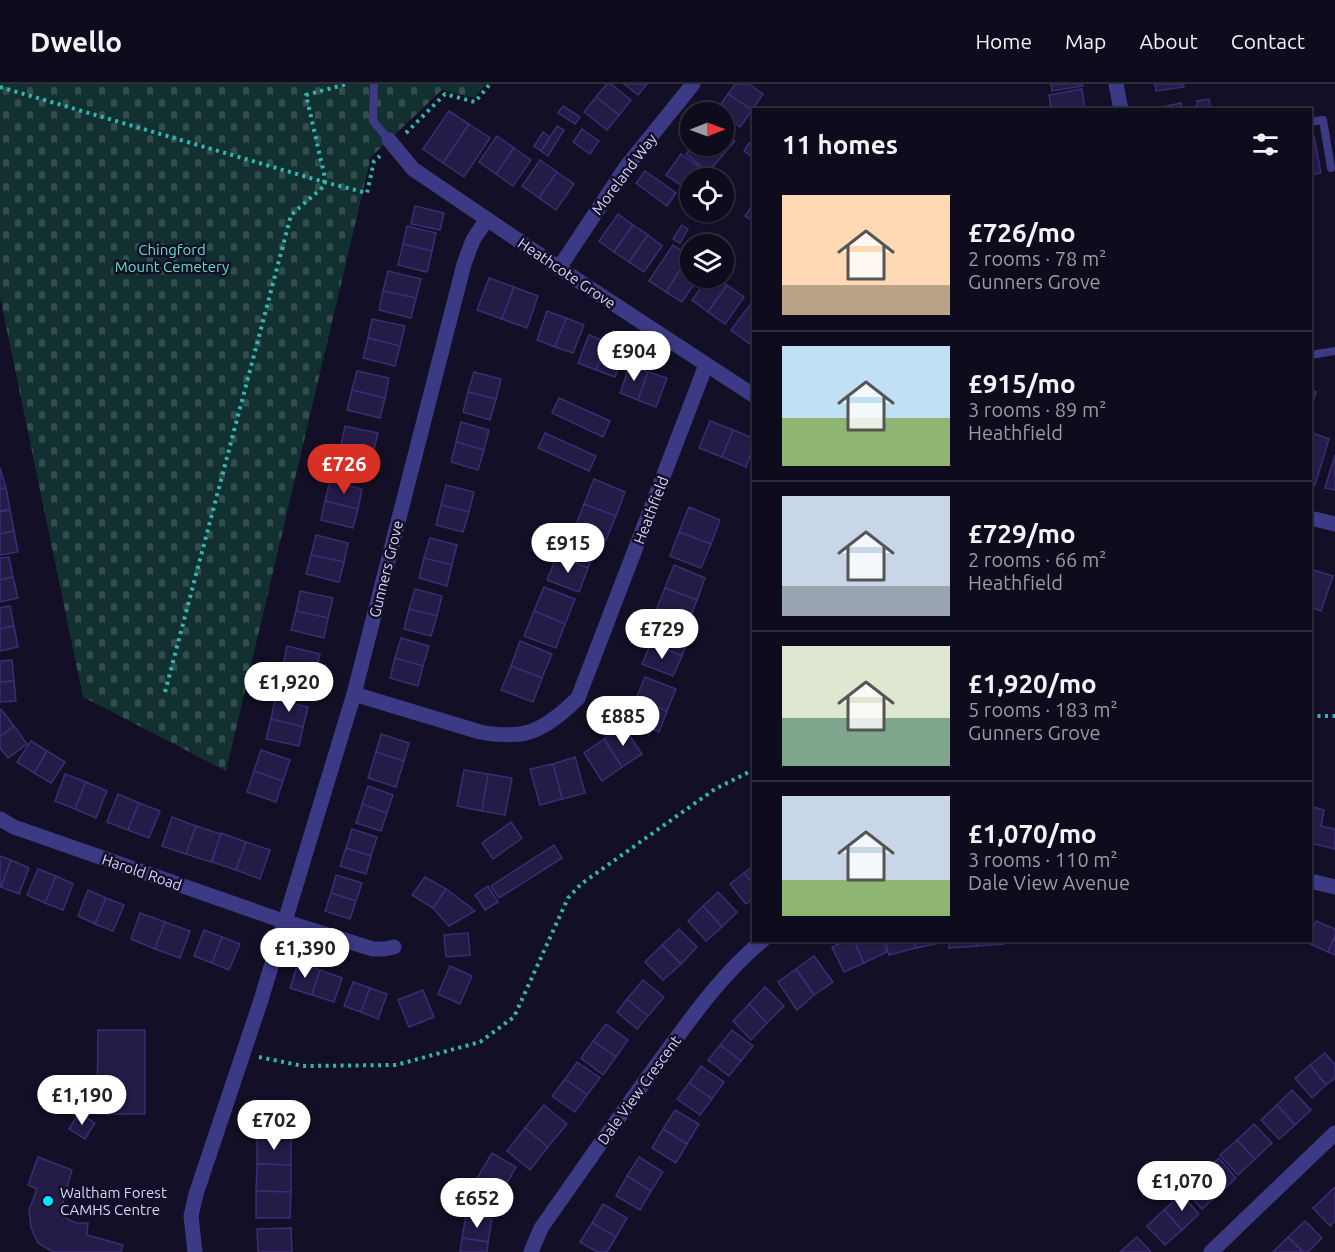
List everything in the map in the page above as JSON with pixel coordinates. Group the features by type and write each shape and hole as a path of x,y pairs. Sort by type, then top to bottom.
{"street":[{"name":"Moreland Way","path":"559,268 626,167 693,84"},
{"path":"1116,84 1120,108"},
{"name":"Heathcote Grove","path":"391,143 413,169 752,394"},
{"name":"Gunners Grove","path":"195,1252 191,1216 193,1205 286,922 354,694 464,264 473,240 487,219"},
{"name":"Heathfield","path":"354,694 480,732 501,736 521,735 540,728 560,716 578,698 706,364"},
{"path":"1312,518 1335,524"},
{"name":"Harold Road","path":"0,819 14,827 286,922 373,949 394,947"},
{"path":"1312,881 1335,887"},
{"name":"Dale View Crescent","path":"531,1252 542,1228 635,1093 725,976 761,942"},
{"path":"1211,1252 1335,1133"}],"lane":[{"path":"374,84 373,121 391,143"},
{"path":"1312,122 1323,120 1331,168"},
{"path":"1312,355 1335,351"}],"path":[{"path":"165,692 291,215 323,187 325,178 306,95 347,84"},
{"path":"391,143 445,94 475,102 490,84"},
{"path":"0,87 367,193 374,160"},
{"path":"1312,716 1335,716"},
{"path":"243,1053 303,1066 396,1065 480,1042 514,1017 568,898 581,884 715,789 752,770"}],"green space":[{"name":"Chingford Mount Cemetery","path":"0,84 486,84 474,98 442,90 371,157 226,771 83,697 0,297"}],"building":[{"path":"607,84 611,84 631,100 619,115 596,97"},
{"path":"624,84 647,84 638,95"},
{"path":"735,84 749,84 763,94 752,110 728,94"},
{"path":"1051,84 1082,84 1083,86 1052,91"},
{"path":"1155,84 1183,84 1184,87 1156,91"},
{"path":"1082,89 1085,108 1051,108 1049,95"},
{"path":"728,94 752,110 740,127 734,123 734,102 722,102"},
{"path":"596,97 619,115 607,130 584,112"},
{"path":"1209,99 1211,108 1187,108 1197,106 1197,101"},
{"path":"1181,103 1182,108 1157,108"},
{"path":"563,106 580,117 575,124 558,113"},
{"path":"449,111 469,124 443,163 423,149"},
{"path":"469,124 490,138 464,177 443,163"},
{"path":"557,126 564,130 548,156 541,151"},
{"path":"1312,126 1321,173 1312,175"},
{"path":"582,129 599,141 590,154 573,142"},
{"path":"543,132 550,137 541,151 534,146"},
{"path":"497,136 514,148 496,174 479,162"},
{"path":"749,143 752,144 752,156 744,151"},
{"path":"514,148 531,160 513,186 496,174"},
{"path":"680,155 701,168 680,168 680,184 666,175"},
{"path":"688,156 722,156 712,168 703,168"},
{"path":"540,160 557,172 539,198 522,186"},
{"path":"645,171 676,193 667,206 636,183"},
{"path":"557,172 574,184 556,210 539,198"},
{"path":"415,206 444,213 440,230 411,224"},
{"path":"751,207 752,208 752,220 745,216"},
{"path":"618,214 633,225 614,252 599,241"},
{"path":"633,225 648,235 629,262 614,252"},
{"path":"682,225 688,229 685,234 680,234 680,243 673,239"},
{"path":"407,226 436,233 432,251 403,244"},
{"path":"648,235 662,246 644,272 629,262"},
{"path":"403,244 432,251 427,272 398,265"},
{"path":"673,245 680,250 680,270 666,292 649,281"},
{"path":"680,270 680,288 691,288 682,302 666,292"},
{"path":"388,271 421,279 416,298 383,291"},
{"path":"489,278 514,287 502,319 477,310"},
{"path":"514,287 538,296 527,328 502,319"},
{"path":"701,288 725,288 708,312 692,300"},
{"path":"725,288 731,288 744,297 725,324 708,312"},
{"path":"383,291 416,298 411,318 379,310"},
{"path":"752,302 752,342 750,344 731,330"},
{"path":"547,311 566,318 555,347 537,340"},
{"path":"566,318 584,325 573,353 555,347"},
{"path":"372,319 405,326 400,346 368,338"},
{"path":"589,335 607,342 596,370 578,363"},
{"path":"368,338 400,346 395,366 363,358"},
{"path":"607,342 625,349 615,377 596,370"},
{"path":"630,365 648,372 638,400 620,393"},
{"path":"357,371 389,378 385,398 352,390"},
{"path":"474,372 501,379 496,399 468,392"},
{"path":"648,372 667,378 656,407 638,400"},
{"path":"352,390 385,398 380,418 347,410"},
{"path":"1312,391 1316,392 1312,405"},
{"path":"468,392 496,399 490,420 463,412"},
{"path":"559,398 610,421 603,437 552,413"},
{"path":"710,421 733,430 722,457 699,448"},
{"path":"461,422 489,430 484,450 456,442"},
{"path":"345,426 378,433 373,453 341,445"},
{"path":"733,430 752,438 752,450 746,467 722,457"},
{"path":"545,433 596,456 589,471 538,448"},
{"path":"1312,433 1329,439 1315,485 1312,484"},
{"path":"456,442 484,450 478,470 451,462"},
{"path":"341,445 373,453 368,473 336,465"},
{"path":"1335,455 1335,490 1325,488"},
{"path":"0,468 6,488 0,489"},
{"path":"594,479 625,492 616,516 584,504"},
{"path":"330,481 362,489 358,509 325,501"},
{"path":"446,485 474,492 469,512 441,505"},
{"path":"6,488 10,509 0,511 0,489"},
{"path":"325,501 358,509 353,528 321,520"},
{"path":"584,504 616,516 606,540 575,528"},
{"path":"441,505 469,512 463,532 436,525"},
{"path":"689,507 720,520 711,544 679,532"},
{"path":"10,510 14,531 0,534 0,512"},
{"path":"14,531 18,552 0,555 0,534"},
{"path":"566,531 598,544 588,568 557,556"},
{"path":"679,532 711,544 701,568 670,556"},
{"path":"316,535 348,543 344,562 311,555"},
{"path":"430,538 457,545 452,565 424,558"},
{"path":"311,555 344,562 339,582 306,574"},
{"path":"557,556 588,568 579,592 547,580"},
{"path":"9,557 13,577 0,580 0,558"},
{"path":"424,558 452,565 447,586 419,578"},
{"path":"674,565 705,578 697,600 665,588"},
{"path":"1313,570 1333,576 1321,611 1312,608"},
{"path":"13,577 18,598 0,602 0,580"},
{"path":"544,587 575,599 565,624 534,611"},
{"path":"665,588 697,600 689,621 657,608"},
{"path":"415,589 442,596 437,616 409,609"},
{"path":"300,591 333,598 328,618 296,611"},
{"path":"10,606 14,626 0,629 0,608"},
{"path":"409,609 437,616 431,636 404,629"},
{"path":"296,611 328,618 324,638 291,630"},
{"path":"534,611 565,624 556,648 524,636"},
{"path":"659,621 691,633 682,656 651,643"},
{"path":"14,626 18,647 0,651 0,629"},
{"path":"401,638 429,646 423,666 395,658"},
{"path":"520,641 552,654 542,678 511,666"},
{"path":"651,643 682,656 673,676 642,664"},
{"path":"287,646 320,654 315,673 283,666"},
{"path":"395,658 423,666 418,686 390,678"},
{"path":"12,660 14,681 0,682 0,661"},
{"path":"283,666 315,673 311,693 278,685"},
{"path":"511,666 542,678 533,702 501,690"},
{"path":"645,677 676,689 667,711 636,699"},
{"path":"14,681 16,701 0,702 0,682"},
{"path":"275,699 308,707 303,727 271,719"},
{"path":"636,699 667,711 659,732 628,720"},
{"path":"0,710 14,726 0,737"},
{"path":"271,719 303,727 299,746 266,739"},
{"path":"14,726 27,744 8,758 0,748 0,737"},
{"path":"623,726 642,754 622,767 604,739"},
{"path":"381,734 409,743 404,761 376,752"},
{"path":"604,739 622,767 602,781 584,753"},
{"path":"31,741 47,751 34,773 17,762"},
{"path":"261,750 290,760 283,781 254,771"},
{"path":"47,751 65,762 51,783 34,773"},
{"path":"376,752 404,761 396,787 368,778"},
{"path":"575,757 585,793 562,799 553,764"},
{"path":"553,764 562,799 540,805 530,769"},
{"path":"464,770 488,774 482,811 457,806"},
{"path":"254,771 283,781 276,802 247,792"},
{"path":"65,774 86,782 75,809 55,801"},
{"path":"488,774 512,778 505,815 482,811"},
{"path":"86,782 107,791 96,818 75,809"},
{"path":"368,786 393,795 387,813 362,804"},
{"path":"118,794 139,803 128,830 107,822"},
{"path":"139,803 160,811 149,838 128,830"},
{"path":"362,804 387,813 381,831 356,823"},
{"path":"1313,807 1324,810 1321,826 1335,829 1335,849 1312,843"},
{"path":"172,817 196,826 186,854 162,846"},
{"path":"511,822 522,838 493,859 482,843"},
{"path":"196,826 221,834 211,862 186,854"},
{"path":"352,829 377,837 371,856 346,848"},
{"path":"221,833 246,842 236,870 212,862"},
{"path":"246,842 270,850 260,879 236,870"},
{"path":"554,845 562,858 499,898 491,886"},
{"path":"346,848 371,856 366,874 340,866"},
{"path":"0,856 11,860 1,887 0,886"},
{"path":"11,860 29,868 19,894 1,887"},
{"path":"752,867 752,883 744,873"},
{"path":"38,869 56,876 45,903 27,895"},
{"path":"744,873 752,883 752,900 746,904 730,884"},
{"path":"336,875 362,883 356,901 331,893"},
{"path":"56,876 73,884 63,910 45,903"},
{"path":"425,877 446,889 433,908 412,895"},
{"path":"488,886 498,902 485,910 475,895"},
{"path":"446,889 475,911 449,926 433,908"},
{"path":"88,890 106,898 95,924 78,916"},
{"path":"718,892 737,912 722,927 703,906"},
{"path":"331,893 356,901 350,919 325,911"},
{"path":"106,898 124,905 113,931 95,924"},
{"path":"703,906 722,927 706,941 688,921"},
{"path":"140,913 165,922 155,949 131,939"},
{"path":"1316,921 1335,929 1335,936 1328,952 1306,942 1312,942 1312,930"},
{"path":"165,922 190,931 180,958 155,949"},
{"path":"679,929 697,947 681,964 662,945"},
{"path":"204,930 222,937 212,963 194,956"},
{"path":"468,933 470,955 446,957 444,935"},
{"path":"1335,936 1335,955 1328,952"},
{"path":"222,937 240,944 229,970 212,963"},
{"path":"843,942 855,942 864,963 844,972 832,947"},
{"path":"855,942 882,942 887,952 864,963"},
{"path":"886,942 914,942 916,948 889,955"},
{"path":"914,942 944,942 916,948"},
{"path":"949,942 976,942 977,946 949,948"},
{"path":"976,942 1004,942 1004,944 977,946"},
{"path":"662,945 681,964 663,980 645,962"},
{"path":"814,956 833,982 814,995 796,969"},
{"path":"298,963 320,970 312,995 290,988"},
{"path":"450,966 472,976 460,1004 438,994"},
{"path":"796,969 814,995 797,1010 778,982"},
{"path":"320,970 342,978 334,1002 312,995"},
{"path":"643,980 664,997 648,1016 627,999"},
{"path":"353,982 370,988 361,1012 344,1006"},
{"path":"765,987 784,1006 767,1023 749,1004"},
{"path":"370,988 387,994 378,1019 361,1012"},
{"path":"423,990 434,1017 409,1027 398,1000"},
{"path":"627,999 648,1016 637,1029 617,1012"},
{"path":"749,1004 767,1023 751,1040 733,1021"},
{"path":"606,1024 628,1040 616,1057 593,1041"},
{"path":"98,1030 145,1030 145,1114 97,1114"},
{"path":"732,1030 753,1046 741,1061 720,1045"},
{"path":"593,1041 616,1057 603,1075 581,1058"},
{"path":"720,1045 741,1061 729,1076 708,1060"},
{"path":"1325,1053 1335,1065 1335,1078 1326,1085 1310,1065"},
{"path":"577,1062 600,1078 587,1095 565,1079"},
{"path":"1310,1065 1326,1085 1312,1098 1295,1078"},
{"path":"701,1066 724,1082 712,1099 689,1083"},
{"path":"565,1079 587,1095 575,1112 552,1096"},
{"path":"689,1083 712,1099 700,1115 677,1099"},
{"path":"1292,1090 1311,1110 1295,1125 1277,1105"},
{"path":"544,1105 567,1124 548,1147 525,1128"},
{"path":"1277,1105 1295,1125 1279,1139 1261,1120"},
{"path":"675,1110 699,1124 687,1144 663,1129"},
{"path":"257,1111 292,1111 291,1138 257,1137"},
{"path":"79,1113 95,1123 85,1139 69,1129"},
{"path":"1254,1124 1272,1143 1255,1159 1237,1140"},
{"path":"525,1128 548,1147 530,1170 507,1151"},
{"path":"663,1129 687,1144 676,1163 652,1148"},
{"path":"257,1137 291,1138 291,1165 257,1164"},
{"path":"1237,1140 1255,1159 1238,1175 1220,1155"},
{"path":"492,1153 516,1167 501,1194 476,1180"},
{"name":"Waltham Forest CAMHS Centre","path":"38,1157 72,1170 62,1206 64,1217 76,1223 88,1223 87,1235 123,1245 121,1252 53,1252 38,1243 31,1228 29,1210 37,1189 28,1185"},
{"path":"639,1157 663,1172 651,1191 627,1176"},
{"path":"1219,1158 1236,1178 1220,1193 1201,1174"},
{"path":"257,1164 291,1165 291,1192 256,1191"},
{"path":"1201,1174 1220,1193 1202,1209 1185,1190"},
{"path":"627,1176 651,1191 640,1210 616,1196"},
{"path":"476,1180 501,1194 492,1211 463,1204"},
{"path":"1335,1187 1335,1221 1330,1226 1313,1208"},
{"path":"256,1191 291,1192 290,1218 256,1218"},
{"path":"1181,1194 1199,1214 1182,1230 1164,1210"},
{"path":"603,1204 627,1218 616,1237 592,1223"},
{"path":"1164,1210 1182,1230 1165,1245 1147,1226"},
{"path":"466,1215 492,1219 488,1242 462,1238"},
{"path":"1305,1221 1322,1238 1308,1252 1303,1252 1288,1237"},
{"path":"592,1223 616,1237 607,1252 597,1252 580,1242"},
{"path":"291,1228 292,1252 258,1252 257,1229"},
{"path":"1137,1237 1151,1252 1120,1252"},
{"path":"1288,1237 1303,1252 1273,1252"},
{"path":"462,1238 488,1242 487,1252 460,1252"}],"place":[{"name":"Waltham Forest CAMHS Centre","path":"48,1201"}]}
